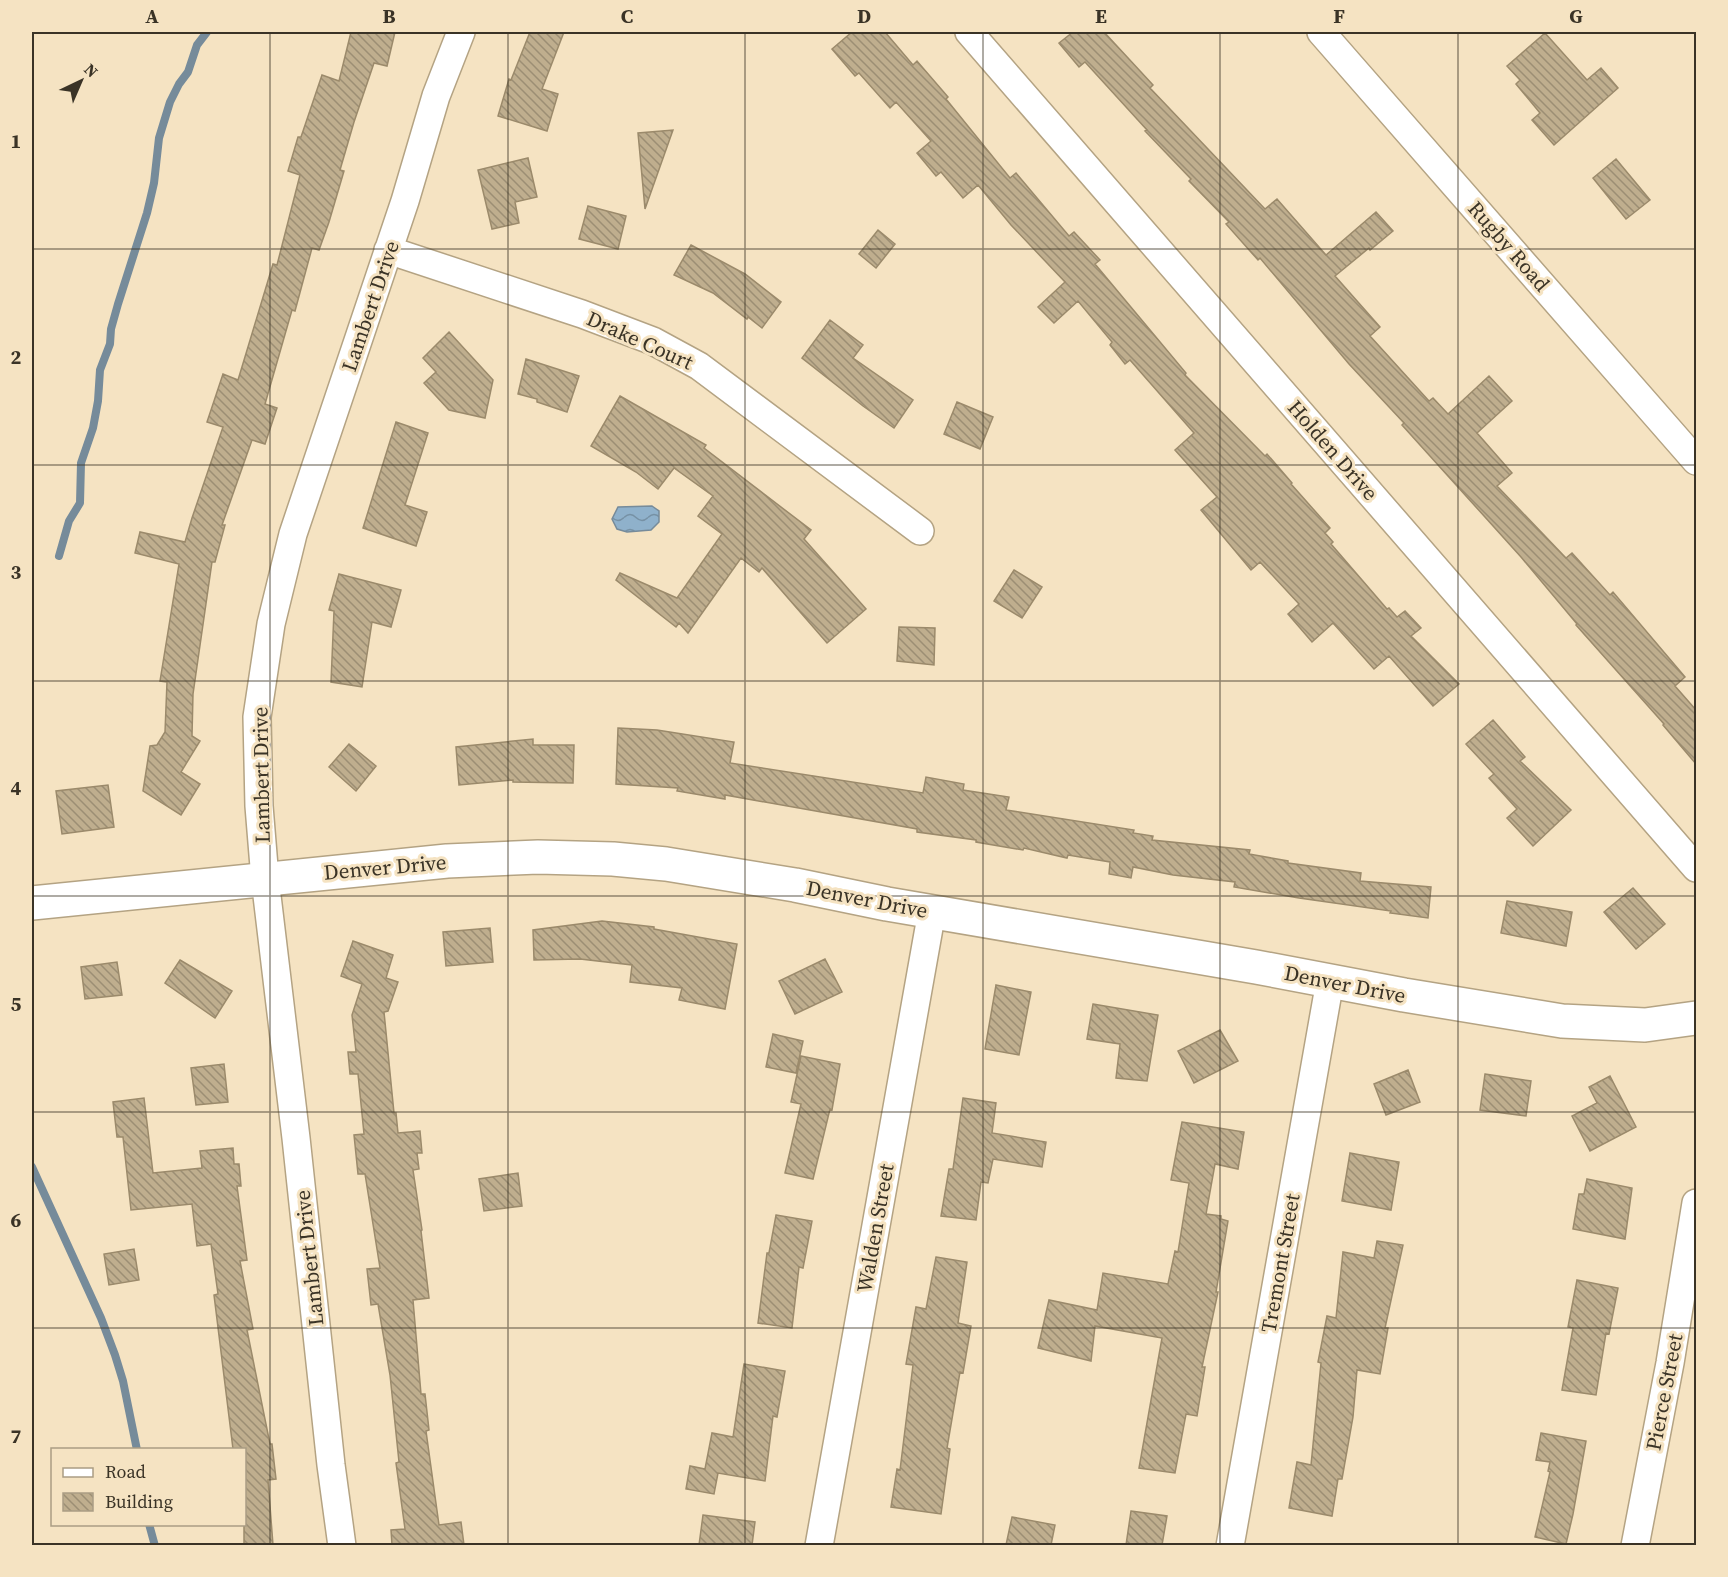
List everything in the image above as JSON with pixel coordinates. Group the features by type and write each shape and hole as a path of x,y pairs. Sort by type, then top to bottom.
{"street":[{"name":"Lambert Drive","path":"342,1545 265,879 259,806 257,717 271,624 293,534 405,201 436,96 461,32"},
{"name":"Holden Drive","path":"969,32 1696,868"},
{"name":"Rugby Road","path":"1321,32 1696,461"},
{"name":"Drake Court","path":"388,250 582,314 654,341 699,366 920,531"},
{"name":"Denver Drive","path":"32,903 447,861 537,857 613,859 666,864 783,883 887,904 1562,1021 1645,1025 1696,1018"},
{"name":"Walden Street","path":"819,1545 932,911"},
{"name":"Tremont Street","path":"1230,1545 1329,981"},
{"name":"Pierce Street","path":"1635,1545 1670,1363 1696,1203"}],"water":[{"path":"652,506 659,511 659,522 651,530 627,532 617,529 612,519 618,507"}],"building":[{"path":"351,32 395,32 387,66 374,63 340,170 344,171 329,222 319,250 312,248 295,311 292,310 265,404 277,408 265,444 252,440 222,525 225,525 215,562 212,562 193,694 192,736 200,741 181,772 200,784 181,815 143,791 150,746 157,745 165,732 167,682 160,681 179,564 135,553 140,532 185,542 223,427 207,422 223,374 238,380 273,264 277,265 300,175 288,171 298,137 301,137 322,75 339,81"},
{"path":"530,32 564,32 542,89 558,94 547,131 498,116 509,79 511,80"},
{"path":"852,32 885,32 913,65 917,61 948,97 946,99 1010,178 1016,173 1069,236 1074,232 1100,260 1095,264 1186,373 1185,375 1265,456 1267,454 1292,483 1330,528 1325,533 1333,542 1331,544 1387,609 1389,608 1397,617 1405,611 1421,628 1411,636 1459,684 1433,706 1389,656 1374,669 1333,623 1312,642 1288,614 1299,604 1260,562 1251,570 1201,510 1217,497 1175,450 1194,433 1130,360 1125,364 1110,345 1112,342 1078,301 1054,323 1038,307 1065,282 1011,225 978,185 963,198 941,172 936,176 917,153 931,141 896,102 890,108 859,73 855,76 832,49"},
{"path":"1073,32 1104,32 1153,85 1150,88 1265,209 1277,199 1326,255 1376,212 1393,231 1335,276 1380,327 1370,336 1429,401 1433,398 1448,414 1489,376 1512,401 1477,433 1512,473 1497,486 1566,558 1572,553 1610,595 1613,592 1685,677 1675,686 1696,710 1696,764 1664,724 1576,625 1521,557 1402,425 1404,423 1349,364 1260,258 1258,260 1226,224 1229,222 1189,181 1191,179 1145,131 1147,130 1085,62 1079,67 1059,43"},
{"path":"1545,33 1587,80 1601,68 1618,88 1554,145 1532,120 1540,113 1516,84 1520,80 1507,66"},
{"path":"673,130 645,209 638,133"},
{"path":"528,158 537,197 515,202 519,223 492,229 478,170"},
{"path":"1616,159 1650,200 1626,219 1593,178"},
{"path":"588,206 626,216 618,249 579,239"},
{"path":"878,230 895,244 876,268 859,254"},
{"path":"691,245 745,274 781,302 762,328 713,293 674,275"},
{"path":"830,320 863,345 853,358 913,400 894,428 802,358"},
{"path":"449,332 493,380 485,418 449,410 424,383 436,372 423,358"},
{"path":"526,359 579,376 567,412 537,402 537,399 518,394"},
{"path":"620,396 706,445 704,448 811,530 804,539 866,609 827,643 762,568 759,572 741,558 688,633 679,623 676,627 616,580 620,573 677,598 722,534 698,516 713,496 674,468 658,489 636,472 591,446"},
{"path":"957,402 993,417 980,449 944,434"},
{"path":"396,422 428,433 405,505 427,512 416,546 363,528"},
{"path":"1014,570 1042,587 1022,618 994,601"},
{"path":"339,574 401,590 391,627 372,622 362,687 331,682 334,611 329,610"},
{"path":"899,627 935,628 934,665 897,661"},
{"path":"1493,720 1525,757 1520,761 1571,810 1533,846 1507,818 1517,809 1489,778 1494,774 1466,744"},
{"path":"618,728 657,730 734,742 730,763 923,793 926,777 964,784 963,790 1009,797 1006,810 1134,830 1133,833 1153,836 1152,840 1250,850 1249,854 1288,861 1288,863 1361,873 1360,881 1431,887 1428,918 1234,887 1235,882 1173,875 1133,867 1131,878 1109,874 1110,862 1068,855 1067,858 1024,848 1023,850 976,842 976,840 917,832 917,829 725,795 725,799 677,791 678,788 616,784"},
{"path":"533,739 533,745 574,745 573,783 513,782 513,780 459,785 456,747"},
{"path":"349,744 376,766 356,791 329,767"},
{"path":"108,785 114,827 62,834 56,791"},
{"path":"1633,888 1665,924 1636,949 1604,912"},
{"path":"1507,901 1572,912 1566,946 1501,933"},
{"path":"602,921 654,927 654,929 737,944 725,1009 679,1000 682,988 630,982 632,965 580,959 534,960 533,930"},
{"path":"490,928 493,962 446,966 443,932"},
{"path":"353,941 393,955 386,978 398,982 388,1011 384,1012 398,1133 420,1131 422,1153 417,1153 419,1169 413,1170 429,1298 413,1300 421,1394 425,1394 429,1430 426,1431 439,1525 461,1522 464,1545 392,1545 391,1530 405,1529 396,1463 399,1462 390,1375 378,1304 371,1305 367,1269 380,1268 365,1174 358,1174 354,1135 364,1134 358,1074 350,1074 348,1052 356,1052 352,1015 362,984 341,976"},
{"path":"825,959 842,992 795,1014 779,981"},
{"path":"180,960 232,991 215,1018 165,983"},
{"path":"117,962 122,995 85,999 81,967"},
{"path":"996,985 1031,992 1019,1055 985,1049"},
{"path":"1093,1004 1158,1015 1147,1081 1116,1078 1120,1044 1087,1039"},
{"path":"1220,1030 1238,1061 1194,1083 1178,1051"},
{"path":"773,1034 803,1041 796,1073 766,1067"},
{"path":"801,1056 840,1064 832,1110 830,1109 813,1179 785,1173 801,1104 791,1102"},
{"path":"224,1064 228,1102 196,1105 191,1068"},
{"path":"1408,1070 1420,1102 1386,1115 1374,1084"},
{"path":"1485,1074 1531,1081 1526,1116 1480,1110"},
{"path":"1610,1076 1636,1127 1590,1151 1572,1116 1597,1103 1589,1087"},
{"path":"144,1098 153,1173 202,1168 200,1151 233,1148 234,1164 239,1164 241,1186 237,1186 247,1260 240,1261 253,1329 247,1330 270,1444 272,1444 276,1479 268,1480 273,1545 244,1545 246,1448 233,1448 214,1295 218,1294 211,1244 197,1246 192,1204 131,1210 123,1137 117,1137 113,1102"},
{"path":"963,1098 996,1103 992,1133 1046,1142 1042,1167 993,1159 988,1183 981,1182 976,1220 941,1216 949,1169 953,1169"},
{"path":"1182,1122 1244,1132 1238,1169 1215,1164 1206,1214 1221,1216 1221,1219 1228,1221 1216,1292 1218,1292 1202,1367 1205,1367 1197,1416 1186,1414 1175,1473 1139,1468 1162,1338 1095,1326 1091,1361 1038,1348 1049,1300 1097,1310 1103,1273 1168,1284 1175,1251 1178,1252 1189,1183 1171,1180"},
{"path":"1350,1153 1399,1162 1391,1210 1342,1201"},
{"path":"518,1173 522,1206 484,1211 479,1179"},
{"path":"1587,1179 1632,1188 1625,1239 1573,1229 1579,1194 1584,1194"},
{"path":"776,1215 812,1221 803,1268 799,1267 792,1328 758,1323 767,1253 769,1253"},
{"path":"1377,1241 1403,1245 1385,1328 1388,1328 1380,1374 1357,1370 1353,1417 1342,1479 1338,1479 1332,1516 1289,1508 1297,1462 1311,1465 1321,1363 1318,1362 1327,1316 1336,1318 1343,1252 1374,1258"},
{"path":"134,1249 139,1280 109,1285 104,1254"},
{"path":"936,1257 967,1262 958,1323 971,1326 963,1373 960,1372 947,1448 950,1449 941,1514 891,1507 897,1469 900,1470 913,1365 906,1364 916,1307 926,1309"},
{"path":"1577,1280 1618,1288 1609,1334 1606,1333 1596,1395 1562,1390 1573,1328 1568,1327"},
{"path":"744,1364 785,1371 777,1417 773,1416 765,1481 718,1473 714,1494 686,1489 690,1466 705,1469 712,1433 733,1437"},
{"path":"1541,1433 1586,1441 1566,1544 1535,1537 1550,1472 1548,1471 1550,1462 1536,1460"},
{"path":"1131,1511 1167,1516 1162,1545 1126,1545"},
{"path":"703,1515 755,1522 752,1545 699,1545"},
{"path":"1012,1517 1055,1525 1051,1545 1006,1545"}],"waterway":[{"path":"59,556 69,521 80,503 81,463 93,428 100,370 110,344 111,329 118,304 147,213 154,183 159,138 170,102 188,72 197,45 207,32"},
{"path":"32,1167 101,1318 115,1355 123,1381 137,1448"},
{"path":"150,1526 155,1546"}]}
